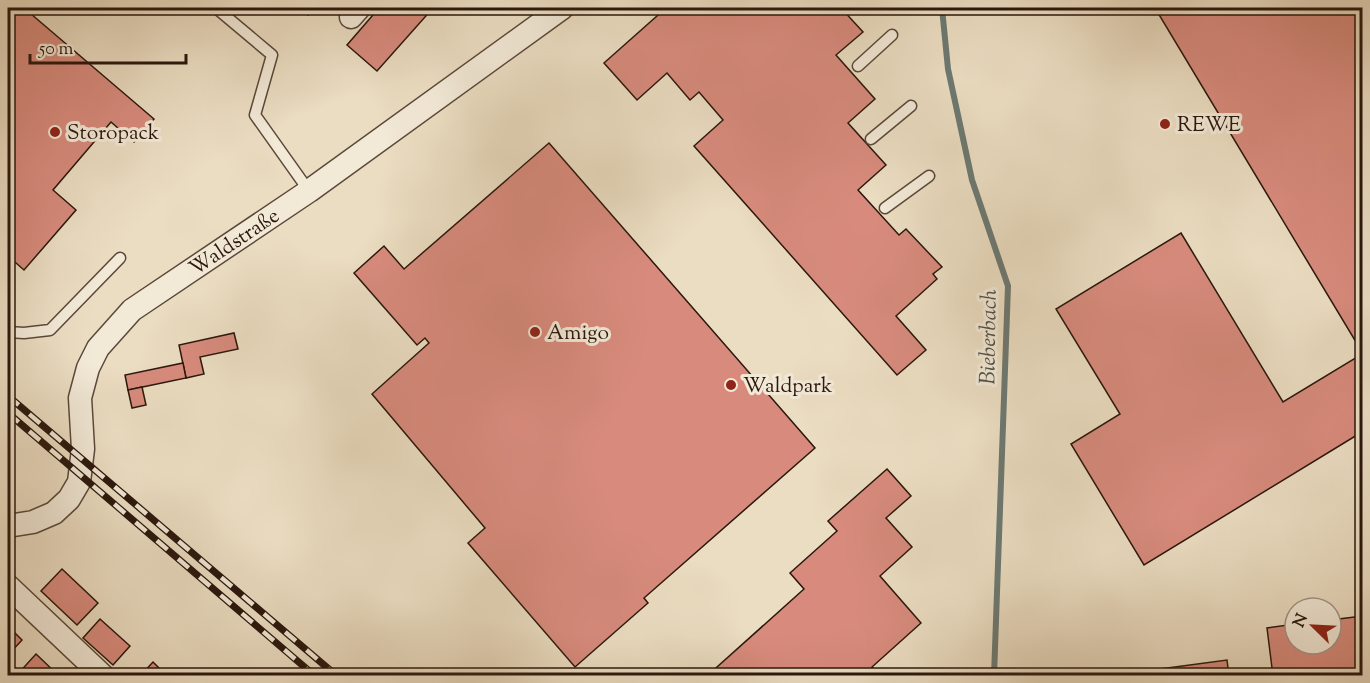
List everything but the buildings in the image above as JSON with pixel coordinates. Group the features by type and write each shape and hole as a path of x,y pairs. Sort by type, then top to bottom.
{"street":[{"name":"Waldstraße","path":"8,526 33,522 54,513 69,499 79,482 83,449 80,398 88,368 111,331 132,310 309,191 562,8"},
{"path":"8,586 103,675"}],"lane":[{"path":"216,8 272,55 255,115 309,191"},
{"path":"858,66 892,35"},
{"path":"871,139 911,106"},
{"path":"885,208 929,176"},
{"path":"8,332 50,330 120,258"}],"waterway":[{"name":"Bieberbach","path":"942,8 948,69 972,180 1008,286 994,676"}],"railway":[{"path":"8,396 337,676"},
{"path":"8,413 315,676"}],"place":[{"name":"REWE","path":"1165,124"},
{"name":"Storopack","path":"55,132"},
{"name":"Amigo","path":"535,332"},
{"name":"Waldpark","path":"731,385"}]}
